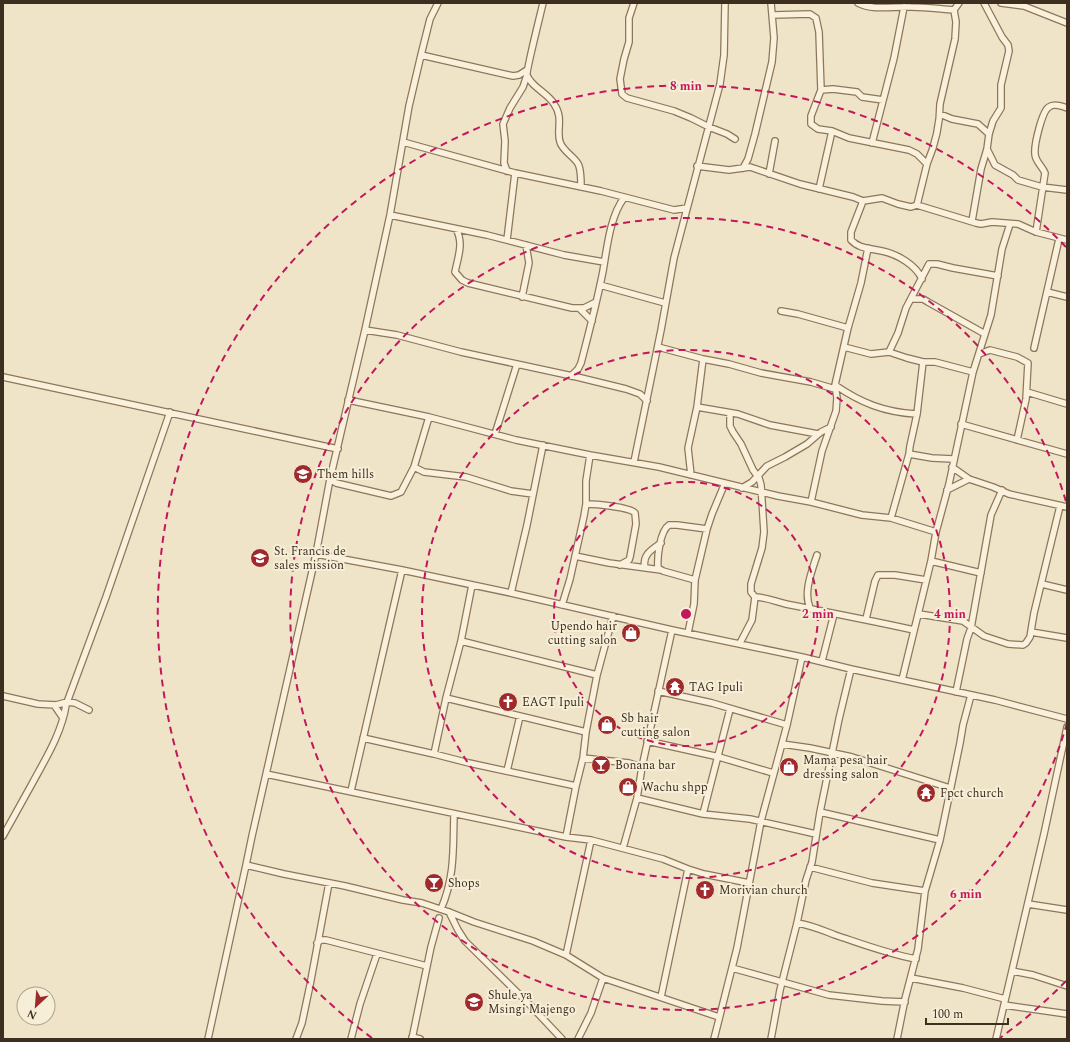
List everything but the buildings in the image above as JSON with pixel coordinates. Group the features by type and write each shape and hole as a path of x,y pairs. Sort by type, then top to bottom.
{"street":[{"path":"208,1039 316,554 330,479 390,215 404,142 409,106 430,18 438,3"},
{"path":"507,171 504,163 505,141 503,124 510,108 523,88 543,3"},
{"path":"634,3 629,18 629,42 620,79 622,94 627,98 674,111 727,134 735,139"},
{"path":"634,462 658,347 674,258 697,166 720,84 724,55 725,3"},
{"path":"743,168 748,159 755,134 772,62 774,38 773,15 770,3"},
{"path":"858,3 865,6 954,10"},
{"path":"917,205 927,164 933,151 936,139 940,104 955,39 956,22 954,10 959,3"},
{"path":"972,221 989,134 993,121 1001,108 1001,85 1009,51 1008,45 1002,37 984,3"},
{"path":"1001,3 1024,6 1067,23"},
{"path":"872,143 894,58 904,7"},
{"path":"773,15 810,14 816,18 821,90 811,116 810,122 812,126 818,129 832,131 849,138 909,150 917,154 927,164"},
{"path":"421,55 513,76 527,72"},
{"path":"527,72 535,84 550,98 556,107 560,124 561,143 579,165 581,187"},
{"path":"821,90 833,89 857,92 862,96 882,100"},
{"path":"1036,232 1045,173 1034,153 1035,144 1040,125 1048,107 1053,105 1067,108"},
{"path":"940,114 952,119 978,124 989,134"},
{"path":"819,189 832,131"},
{"path":"769,174 775,141"},
{"path":"404,142 515,173 581,187 674,210 687,208"},
{"path":"987,149 995,165 1013,175 1018,180 1042,187 1067,190"},
{"path":"697,166 729,170 750,167 819,189 854,197 863,201 882,198 911,207 917,205 981,224 992,222 1024,226 1036,232 1067,240"},
{"path":"507,240 515,173"},
{"path":"585,379 580,370 580,366 592,321 617,207 624,198"},
{"path":"863,201 851,232 851,240 855,245 862,248 884,251 899,258 920,273 922,279"},
{"path":"390,215 507,240 564,255 604,262"},
{"path":"902,680 919,614 936,532 947,490 973,372 992,315 1002,250 1010,224"},
{"path":"456,229 461,241 461,247 455,272 462,280 477,286 572,308 580,309 596,302"},
{"path":"1034,348 1059,239"},
{"path":"522,297 529,262 526,245"},
{"path":"811,502 822,451 836,411 837,398 835,387 848,328 861,284 868,248"},
{"path":"889,352 896,340 906,308 928,266 932,263 998,276"},
{"path":"600,285 666,303"},
{"path":"1047,292 1067,297"},
{"path":"912,299 928,302 985,334"},
{"path":"580,309 592,321"},
{"path":"781,311 798,314 848,328"},
{"path":"365,330 397,335 461,352 635,391 647,401"},
{"path":"658,347 761,373 835,387 867,404 896,412 916,414"},
{"path":"844,347 871,354 889,352 923,362 935,362 973,372"},
{"path":"979,354 990,350 1017,357 1028,363 1027,392 1017,440"},
{"path":"691,475 688,448 697,407 703,359"},
{"path":"890,518 909,454 923,362"},
{"path":"495,434 517,364"},
{"path":"571,376 580,366"},
{"path":"3,377 338,449"},
{"path":"1027,392 1067,404"},
{"path":"348,400 429,417 543,445 634,462 761,493 811,502 862,514 890,518 936,532"},
{"path":"697,407 730,413 770,425 818,434"},
{"path":"3,836 46,759 63,718 67,702 106,598 170,412"},
{"path":"730,413 730,426 741,444 753,470 758,476 761,486 764,532 762,548 750,589 755,597 752,620 740,644"},
{"path":"330,479 336,483 391,496 397,494 403,490 414,467 429,417"},
{"path":"961,424 1067,454"},
{"path":"742,488 752,482 767,466 807,444 818,434 831,427"},
{"path":"511,593 543,445"},
{"path":"909,454 932,458 953,459"},
{"path":"562,605 570,579 586,504 586,481 590,455"},
{"path":"414,467 424,472 466,478 511,491 533,494"},
{"path":"952,467 969,479 1017,496 1067,507"},
{"path":"947,490 969,479"},
{"path":"688,633 694,604 695,580 707,529 725,483"},
{"path":"956,692 967,639 971,628 991,515 1002,490"},
{"path":"586,504 626,509 635,513 636,524 630,557 629,560 620,565"},
{"path":"919,614 960,621 966,623 971,628 986,637 1015,645 1023,645 1026,643 1029,640 1031,632 1060,506"},
{"path":"660,570 658,565 665,528 669,525 677,525 707,529"},
{"path":"645,568 644,561 646,555 661,543"},
{"path":"316,554 402,570 672,630 802,656 851,669 971,695 1067,719"},
{"path":"810,608 808,602 808,590 817,555"},
{"path":"575,556 620,565 660,570 695,580"},
{"path":"931,561 981,573"},
{"path":"351,791 402,570"},
{"path":"866,619 874,581 878,575 895,575 926,580"},
{"path":"1042,584 1067,590"},
{"path":"434,754 446,698 461,641 472,585"},
{"path":"755,597 790,605 824,610 834,614 866,619 914,630"},
{"path":"822,661 834,614"},
{"path":"566,837 583,758 586,732 597,675 614,616"},
{"path":"623,848 637,798 642,767 672,630"},
{"path":"1031,632 1067,638"},
{"path":"461,641 597,675"},
{"path":"714,1039 732,968 761,821 787,725 802,656"},
{"path":"771,1039 782,982 810,867 839,719 851,669"},
{"path":"658,691 712,703 787,725"},
{"path":"898,1039 905,1002 916,959 925,891 940,840 963,725 971,695"},
{"path":"3,696 54,706 67,702 75,702 89,710"},
{"path":"446,698 586,732"},
{"path":"54,706 63,718"},
{"path":"703,814 719,757 730,709"},
{"path":"507,771 520,716"},
{"path":"996,1039 1028,904 1067,727"},
{"path":"363,738 576,786"},
{"path":"648,741 719,757 773,773"},
{"path":"782,744 833,752 904,772 950,788"},
{"path":"583,758 629,763 642,767"},
{"path":"266,774 566,837 591,840 663,859 704,874 749,883"},
{"path":"637,798 703,814 761,821 816,834"},
{"path":"820,812 940,840"},
{"path":"441,909 451,881 454,814"},
{"path":"566,955 591,840"},
{"path":"246,865 329,882 403,900 422,903 441,909 474,922 533,941 566,955 603,978 719,1017"},
{"path":"810,867 872,882 925,891"},
{"path":"660,997 688,869"},
{"path":"296,1039 302,1023 329,882"},
{"path":"1028,904 1067,910"},
{"path":"449,912 465,941 562,1039"},
{"path":"420,1039 412,1038 431,948 439,918"},
{"path":"797,923 811,925 897,955 916,959"},
{"path":"319,932 322,938 326,940 427,966"},
{"path":"317,943 322,940 326,940"},
{"path":"351,1039 360,1004 377,954"},
{"path":"732,968 836,996 905,1002"},
{"path":"1012,971 1034,975 1067,986"},
{"path":"578,1039 591,1013 603,978"},
{"path":"911,978 962,988 1005,1002 1067,1014"}],"place":[{"name":"Them hills","path":"303,474"},
{"name":"St. Francis de sales mission","path":"260,558"},
{"name":"Upendo hair cutting salon","path":"631,633"},
{"name":"TAG Ipuli","path":"675,687"},
{"name":"EAGT Ipuli","path":"508,702"},
{"name":"Sb hair cutting salon","path":"607,725"},
{"name":"Bonana bar","path":"601,765"},
{"name":"Mama pesa hair dressing salon","path":"789,767"},
{"name":"Wachu shpp","path":"628,787"},
{"name":"Fpct church","path":"926,793"},
{"name":"Shops","path":"434,883"},
{"name":"Morivian church","path":"705,890"},
{"name":"Shule ya Msingi Majengo","path":"474,1002"}]}
